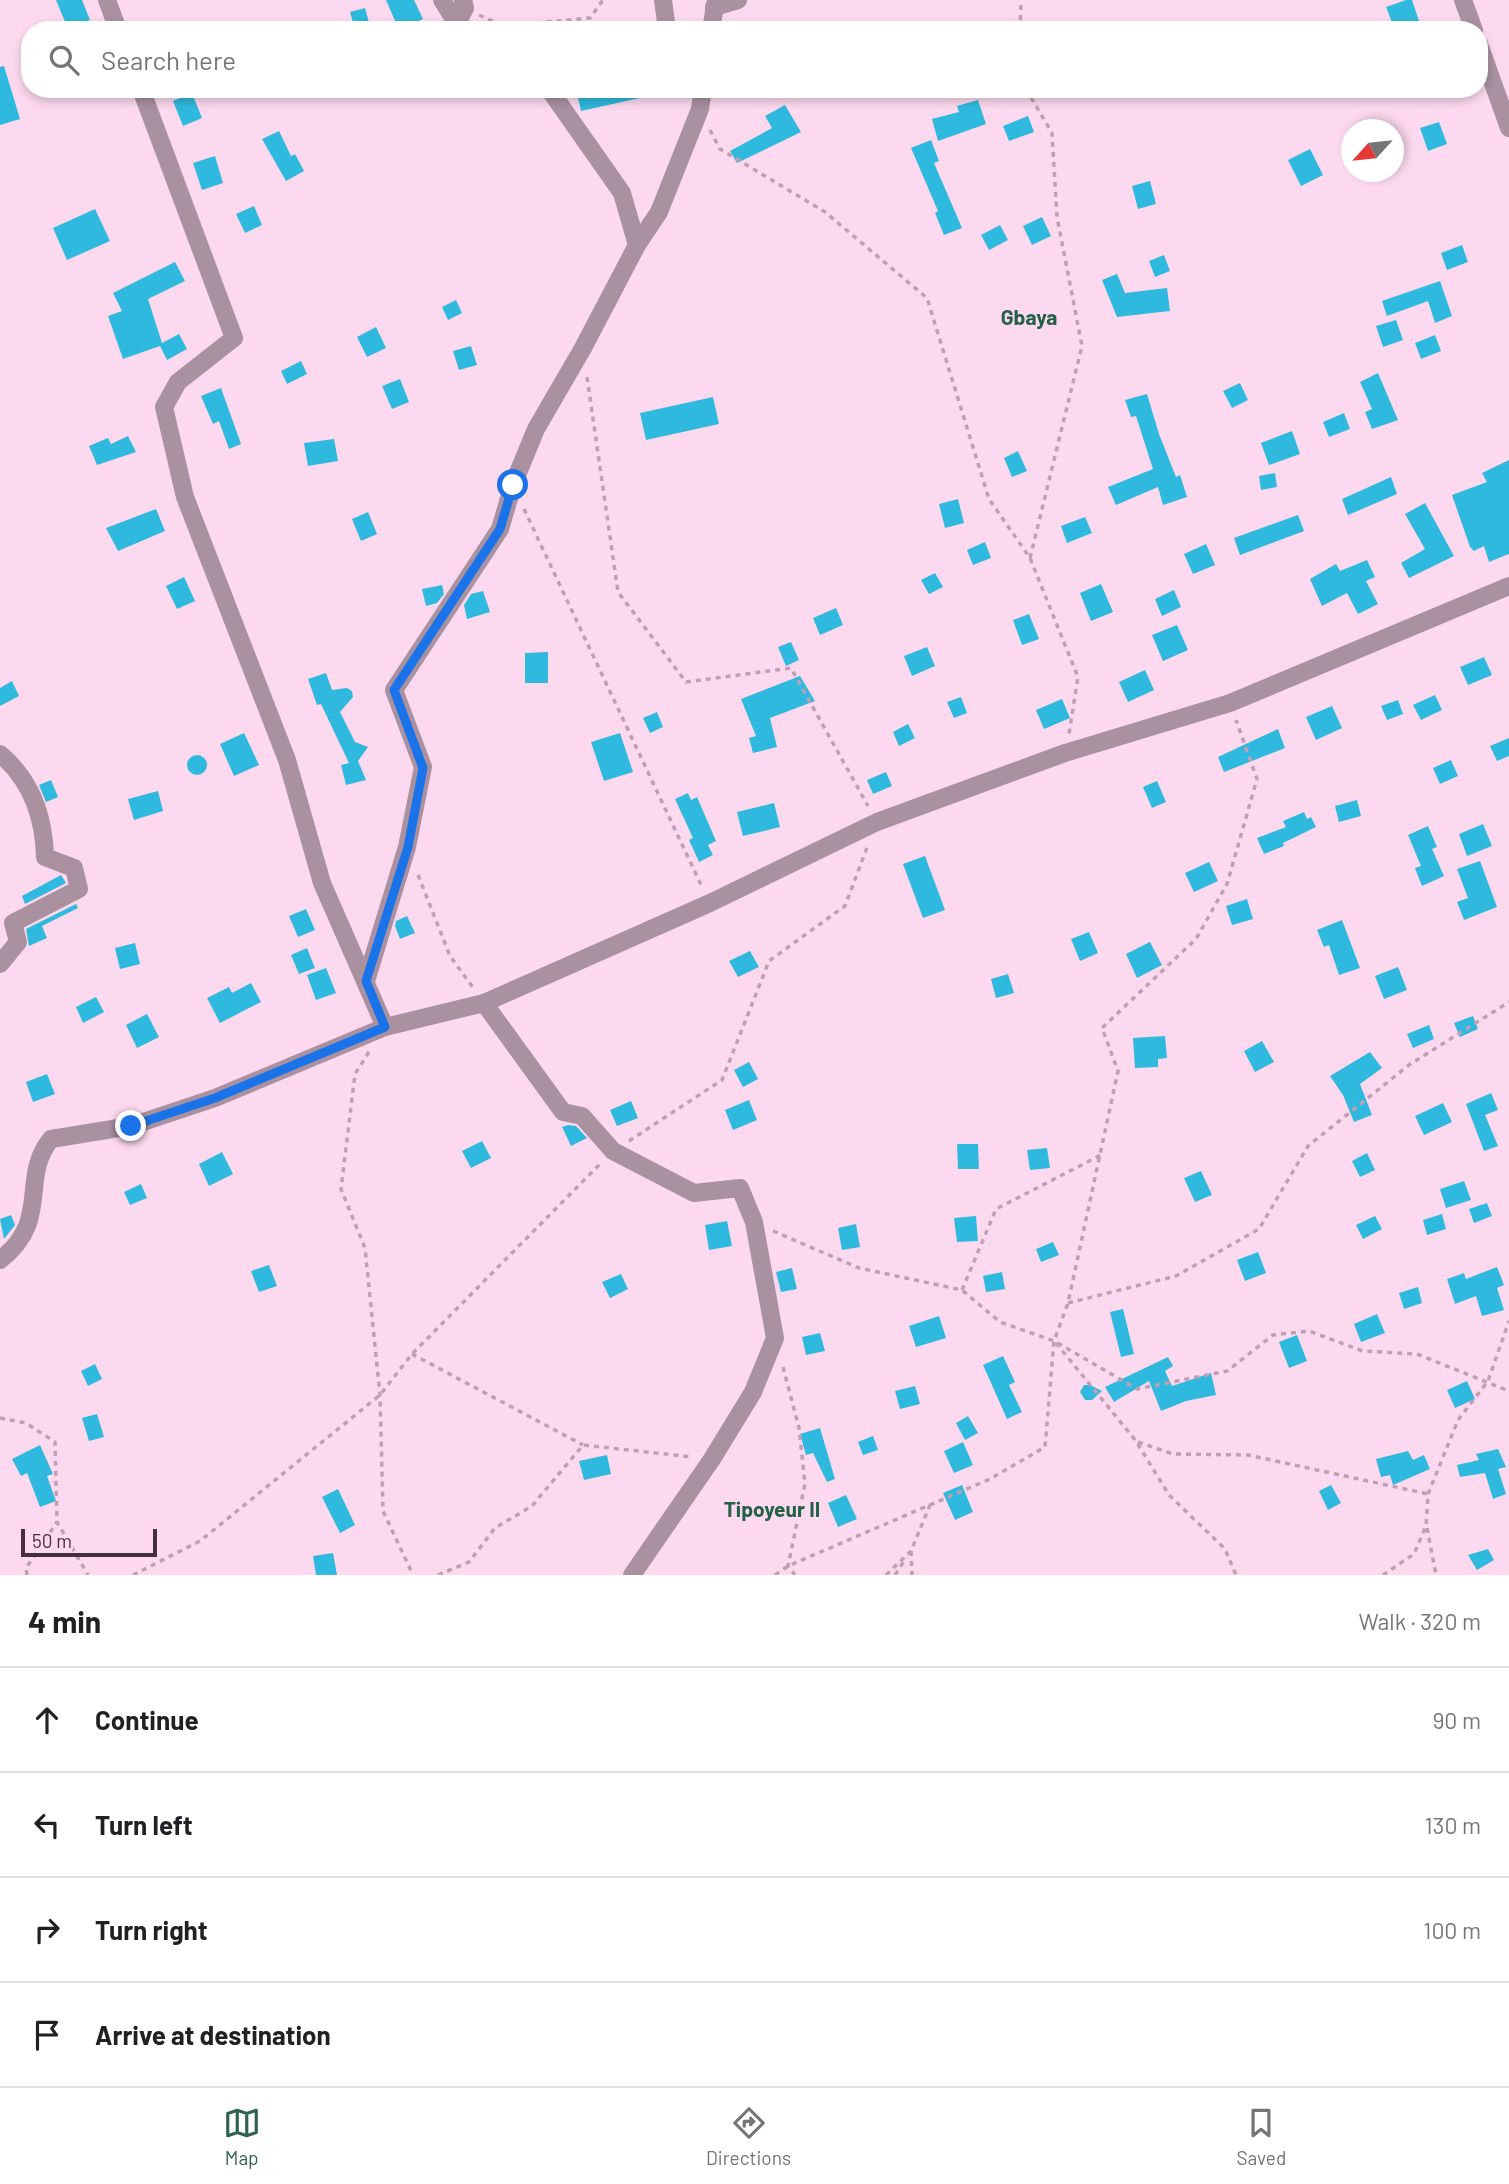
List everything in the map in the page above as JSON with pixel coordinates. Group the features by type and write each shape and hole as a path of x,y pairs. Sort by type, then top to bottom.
{"street":[{"path":"107,0 115,21"},
{"path":"442,0 463,15"},
{"path":"663,0 666,21"},
{"path":"715,4 738,0"},
{"path":"1463,0 1471,21"},
{"path":"1488,69 1509,128"},
{"path":"144,98 234,338 178,382 164,407 185,497 287,760 322,883 385,1027"},
{"path":"555,98 622,193 637,245"},
{"path":"695,98 700,109"},
{"path":"366,981 408,847 423,768 394,690 500,529 513,485 536,429 583,348 637,245 659,212 700,109 702,98"},
{"path":"0,1260 18,1246 33,1214 39,1154 51,1139 131,1126 179,1110 385,1027 484,1003 710,904 877,822 1065,753 1230,703 1509,586"},
{"path":"0,754 18,769 44,825 45,857 74,868 79,889 13,923 18,942 0,964"},
{"path":"484,1003 562,1112 582,1116 613,1151 694,1193 740,1188 754,1222 775,1338 753,1392 712,1459 632,1575"}],"path":[{"path":"558,21 590,18 603,0"},
{"path":"1020,21 1021,0"},
{"path":"463,15 485,21"},
{"path":"1030,558 1082,346 1057,217 1052,133 1031,98"},
{"path":"700,109 720,149 825,212 927,298 989,499 1030,558 1078,677 1075,712 1065,753"},
{"path":"133,1575 200,1541 380,1395 412,1354 613,1151 722,1080 769,961 845,906 877,822 791,668 686,682 618,592 594,447 583,348"},
{"path":"513,485 710,904"},
{"path":"775,1575 788,1566 990,1479 1045,1447 1054,1341 1068,1303 1118,1071 1102,1028 1196,939 1227,884 1257,779 1230,703"},
{"path":"408,847 450,956 484,1003"},
{"path":"1068,1303 1175,1276 1259,1229 1308,1146 1409,1065 1509,1002"},
{"path":"385,1027 355,1074 341,1189 365,1248 380,1395 383,1511 413,1575"},
{"path":"962,1290 996,1209 1101,1155"},
{"path":"754,1222 859,1268 962,1290 1000,1322 1054,1341 1137,1389 1227,1371 1273,1335 1309,1331 1363,1351 1417,1354 1509,1391"},
{"path":"1436,1575 1426,1526 1428,1494 1458,1420 1488,1381 1509,1321"},
{"path":"775,1338 799,1428 805,1484 788,1566 795,1575"},
{"path":"1054,1341 1136,1441 1169,1495 1225,1549 1236,1575"},
{"path":"412,1354 583,1445 712,1459"},
{"path":"0,1418 26,1423 55,1442 57,1522 88,1575"},
{"path":"1136,1441 1174,1454 1248,1455 1428,1494"},
{"path":"438,1575 469,1562 495,1528 532,1506 583,1445"},
{"path":"895,1575 911,1551 930,1505"},
{"path":"27,1575 26,1568 57,1522"},
{"path":"1383,1575 1414,1554 1426,1526"},
{"path":"887,1575 911,1551"},
{"path":"911,1551 912,1575"}],"building":[{"path":"56,0 82,0 90,20 65,21"},
{"path":"386,0 414,0 423,19 395,21"},
{"path":"1412,0 1419,21 1391,21 1386,7"},
{"path":"365,8 369,21 352,21 350,12"},
{"path":"4,66 20,119 0,125 0,67"},
{"path":"194,98 202,118 183,126 173,101"},
{"path":"578,98 640,98 581,111"},
{"path":"978,100 986,124 938,141 932,119 959,112 957,106"},
{"path":"785,105 801,132 737,163 730,151 772,128 765,116"},
{"path":"1028,116 1034,132 1009,141 1003,126"},
{"path":"1439,122 1447,144 1428,151 1420,128"},
{"path":"279,131 291,156 295,154 304,171 286,181 262,139"},
{"path":"931,140 939,161 934,163 962,228 944,235 935,213 938,211 911,148"},
{"path":"1310,149 1323,175 1301,186 1288,160"},
{"path":"215,156 223,183 202,190 193,163"},
{"path":"1150,181 1156,204 1138,209 1132,186"},
{"path":"254,206 262,225 245,233 236,214"},
{"path":"95,209 110,241 67,260 53,228"},
{"path":"1042,217 1051,236 1032,245 1023,226"},
{"path":"1000,225 1008,240 989,250 981,235"},
{"path":"1462,245 1468,262 1447,270 1441,253"},
{"path":"1164,255 1170,271 1155,277 1149,261"},
{"path":"175,262 185,281 148,299 162,343 179,334 187,349 167,360 160,346 123,359 108,316 122,311 113,293"},
{"path":"1117,274 1125,293 1167,288 1170,311 1117,317 1102,280"},
{"path":"1440,281 1452,316 1435,323 1428,301 1387,316 1382,301"},
{"path":"456,300 462,313 448,320 442,307"},
{"path":"1396,320 1403,340 1383,347 1376,326"},
{"path":"376,327 386,348 367,357 357,337"},
{"path":"1435,335 1441,351 1421,359 1415,343"},
{"path":"471,346 477,365 459,370 453,351"},
{"path":"301,361 307,374 287,384 281,371"},
{"path":"1378,373 1398,420 1372,429 1365,412 1372,409 1360,382"},
{"path":"400,379 409,402 392,409 382,386"},
{"path":"1240,383 1248,400 1232,408 1223,391"},
{"path":"221,388 241,444 229,449 219,421 213,424 201,396"},
{"path":"1147,394 1159,434 1176,477 1180,475 1187,497 1163,505 1158,487 1116,505 1108,487 1153,469 1136,416 1131,417 1125,400"},
{"path":"713,397 719,424 646,440 640,413"},
{"path":"1344,413 1350,429 1329,437 1323,422"},
{"path":"1292,431 1300,454 1269,465 1261,443"},
{"path":"128,436 136,452 97,465 89,446 108,438 111,444"},
{"path":"334,439 338,461 308,466 304,443"},
{"path":"1018,451 1027,471 1012,477 1004,458"},
{"path":"1509,460 1509,554 1489,562 1484,546 1474,551 1470,547 1452,495 1487,482 1482,473"},
{"path":"1275,473 1277,487 1261,490 1259,476"},
{"path":"1391,477 1397,494 1348,515 1342,499"},
{"path":"958,499 964,523 945,528 939,504"},
{"path":"1425,503 1454,556 1409,578 1401,563 1425,549 1405,514"},
{"path":"156,509 165,531 118,551 106,528"},
{"path":"368,512 377,534 361,541 352,519"},
{"path":"1298,515 1304,531 1240,555 1234,538"},
{"path":"1085,517 1092,533 1067,543 1061,526"},
{"path":"985,542 991,558 973,565 967,550"},
{"path":"1206,544 1215,565 1193,574 1184,554"},
{"path":"1367,560 1375,577 1366,581 1378,604 1358,614 1347,593 1322,606 1310,579 1336,564 1340,571"},
{"path":"935,573 943,587 929,594 921,580"},
{"path":"184,577 195,601 177,609 166,586"},
{"path":"1101,584 1113,612 1091,621 1080,593"},
{"path":"442,585 444,594 437,603 426,606 422,589"},
{"path":"1174,590 1181,607 1162,616 1155,599"},
{"path":"483,591 490,612 467,619 464,605 471,594"},
{"path":"836,608 843,625 820,635 813,618"},
{"path":"1029,614 1039,639 1022,645 1013,620"},
{"path":"1177,625 1188,650 1163,661 1152,635"},
{"path":"791,642 799,660 786,666 778,647"},
{"path":"927,647 935,666 912,676 904,656"},
{"path":"548,652 548,683 525,683 525,653"},
{"path":"1484,657 1492,675 1468,685 1460,667"},
{"path":"1145,670 1154,690 1128,702 1119,682"},
{"path":"326,673 332,690 347,688 352,691 353,697 340,712 355,742 368,747 358,761 366,780 346,785 341,765 349,763 321,704 317,705 308,679"},
{"path":"800,676 815,701 770,718 777,747 753,753 749,738 756,736 741,699"},
{"path":"12,681 19,696 0,706 0,688"},
{"path":"1435,695 1442,710 1421,720 1413,705"},
{"path":"961,697 967,713 954,718 947,702"},
{"path":"1062,699 1070,718 1044,729 1036,710"},
{"path":"1398,700 1403,714 1387,720 1381,706"},
{"path":"1332,706 1342,728 1316,740 1306,717"},
{"path":"657,712 663,727 650,733 643,718"},
{"path":"908,724 915,738 899,746 893,732"},
{"path":"1278,729 1285,748 1224,772 1218,757"},
{"path":"244,733 259,765 234,776 220,744"},
{"path":"620,733 633,772 604,781 591,742"},
{"path":"1509,738 1509,756 1497,761 1490,746"},
{"path":"197,755 204,758 207,765 204,772 197,775 190,772 187,765 190,758"},
{"path":"1451,760 1458,776 1440,784 1433,768"},
{"path":"886,772 892,786 873,794 867,780"},
{"path":"51,780 58,797 46,802 39,785"},
{"path":"1157,781 1166,802 1152,808 1143,787"},
{"path":"158,791 163,811 134,820 128,799"},
{"path":"688,793 691,800 697,797 716,841 708,845 713,855 699,862 689,840 693,838 675,799"},
{"path":"1357,800 1361,816 1339,822 1335,806"},
{"path":"774,803 780,827 743,836 737,812"},
{"path":"1304,812 1307,819 1311,817 1316,827 1283,843 1284,846 1264,854 1257,838 1286,827 1283,821"},
{"path":"1483,824 1492,846 1467,856 1459,834"},
{"path":"1428,826 1437,847 1432,849 1444,876 1422,886 1415,868 1421,866 1408,835"},
{"path":"925,856 945,910 923,918 903,864"},
{"path":"1480,861 1497,907 1464,920 1457,902 1468,898 1457,869"},
{"path":"1209,862 1218,881 1194,892 1185,873"},
{"path":"61,875 66,883 25,904 22,896"},
{"path":"1247,899 1253,919 1232,925 1226,906"},
{"path":"76,904 78,908 42,926 47,938 29,946 26,929"},
{"path":"306,909 315,930 298,937 289,916"},
{"path":"407,916 415,933 400,939 396,921"},
{"path":"1342,920 1360,968 1339,975 1329,945 1324,947 1317,930"},
{"path":"1089,932 1098,953 1080,961 1071,939"},
{"path":"1150,942 1162,965 1137,978 1126,954"},
{"path":"135,943 140,964 120,969 115,948"},
{"path":"307,948 315,968 299,974 291,955"},
{"path":"750,951 759,967 738,977 729,961"},
{"path":"1398,967 1407,990 1384,999 1375,976"},
{"path":"326,968 336,993 316,1000 307,975"},
{"path":"1008,974 1014,993 996,998 991,979"},
{"path":"251,983 261,1002 220,1023 207,998 229,987 232,993"},
{"path":"96,997 104,1012 83,1023 76,1007"},
{"path":"147,1014 159,1037 137,1048 126,1025"},
{"path":"1473,1016 1478,1029 1460,1037 1454,1023"},
{"path":"1429,1025 1434,1039 1413,1048 1407,1034"},
{"path":"1165,1036 1167,1058 1158,1059 1158,1067 1135,1068 1133,1038"},
{"path":"1262,1041 1274,1062 1255,1072 1244,1051"},
{"path":"1370,1052 1382,1068 1360,1084 1372,1115 1354,1122 1343,1095 1330,1076"},
{"path":"749,1062 758,1079 743,1087 734,1070"},
{"path":"47,1074 55,1094 33,1102 26,1082"},
{"path":"1491,1093 1498,1110 1485,1115 1498,1146 1484,1151 1466,1104"},
{"path":"749,1100 757,1120 733,1130 725,1110"},
{"path":"631,1101 638,1118 617,1126 610,1110"},
{"path":"1443,1103 1452,1122 1424,1135 1415,1116"},
{"path":"576,1126 587,1138 571,1146 562,1127"},
{"path":"482,1141 491,1158 471,1168 462,1151"},
{"path":"957,1144 978,1144 979,1169 958,1169"},
{"path":"1047,1148 1050,1168 1030,1170 1027,1150"},
{"path":"222,1152 233,1174 209,1186 199,1164"},
{"path":"1367,1153 1375,1170 1360,1177 1352,1161"},
{"path":"1201,1171 1212,1195 1195,1202 1184,1178"},
{"path":"1464,1181 1471,1200 1446,1208 1440,1189"},
{"path":"141,1184 147,1198 130,1205 124,1192"},
{"path":"1487,1203 1492,1216 1474,1223 1469,1209"},
{"path":"1442,1214 1446,1229 1427,1235 1423,1220"},
{"path":"11,1215 15,1225 4,1239 0,1219"},
{"path":"976,1216 978,1241 957,1242 954,1218"},
{"path":"1375,1216 1382,1229 1363,1239 1356,1225"},
{"path":"727,1221 732,1246 709,1250 705,1225"},
{"path":"856,1224 860,1247 842,1250 838,1228"},
{"path":"1053,1242 1059,1255 1041,1262 1036,1249"},
{"path":"1258,1252 1266,1273 1245,1281 1237,1260"},
{"path":"269,1265 277,1286 259,1292 251,1271"},
{"path":"1497,1267 1504,1285 1497,1288 1504,1310 1482,1316 1476,1296 1455,1304 1447,1279 1464,1273 1466,1279"},
{"path":"792,1268 797,1289 781,1292 776,1272"},
{"path":"1002,1272 1005,1289 986,1292 983,1276"},
{"path":"621,1274 628,1289 610,1298 602,1282"},
{"path":"1418,1287 1422,1303 1404,1309 1399,1293"},
{"path":"1123,1309 1134,1354 1121,1357 1110,1312"},
{"path":"1377,1314 1385,1333 1361,1342 1354,1324"},
{"path":"939,1316 946,1338 916,1347 909,1326"},
{"path":"820,1333 825,1351 806,1355 802,1337"},
{"path":"1297,1335 1307,1361 1289,1368 1279,1342"},
{"path":"1003,1356 1015,1382 1009,1385 1022,1412 1007,1419 983,1365"},
{"path":"1168,1357 1173,1366 1165,1371 1172,1386 1211,1373 1216,1395 1186,1401 1161,1411 1149,1381 1114,1402 1105,1387"},
{"path":"95,1364 102,1379 88,1386 81,1371"},
{"path":"1467,1381 1475,1399 1455,1408 1447,1390"},
{"path":"1084,1385 1102,1391 1092,1400 1085,1400 1080,1392"},
{"path":"915,1386 920,1404 900,1409 895,1391"},
{"path":"97,1414 104,1437 89,1441 82,1418"},
{"path":"968,1416 978,1433 965,1440 956,1423"},
{"path":"820,1428 835,1479 827,1482 813,1453 806,1455 800,1434"},
{"path":"873,1436 878,1450 863,1455 858,1442"},
{"path":"963,1442 973,1465 954,1473 944,1451"},
{"path":"40,1445 53,1474 47,1476 56,1501 40,1507 27,1473 21,1476 12,1459"},
{"path":"1498,1449 1506,1467 1498,1469 1506,1494 1493,1499 1485,1473 1460,1477 1457,1465 1479,1460 1476,1454"},
{"path":"1408,1451 1413,1460 1424,1455 1430,1469 1393,1485 1390,1475 1381,1477 1376,1459"},
{"path":"607,1455 611,1474 584,1480 579,1461"},
{"path":"962,1485 973,1512 955,1520 943,1493"},
{"path":"1331,1485 1341,1503 1328,1510 1319,1491"},
{"path":"338,1489 355,1525 340,1533 322,1497"},
{"path":"846,1495 857,1519 838,1527 828,1503"},
{"path":"1488,1549 1494,1560 1477,1570 1468,1555"},
{"path":"333,1553 337,1575 316,1575 313,1556"}],"district":[{"name":"Gbaya","path":"1029,318"},
{"name":"Tipoyeur II","path":"772,1510"}],"route":[{"path":"131,1126 215,1098 385,1027 366,981 408,847 423,768 394,690 500,529 513,485"}]}
